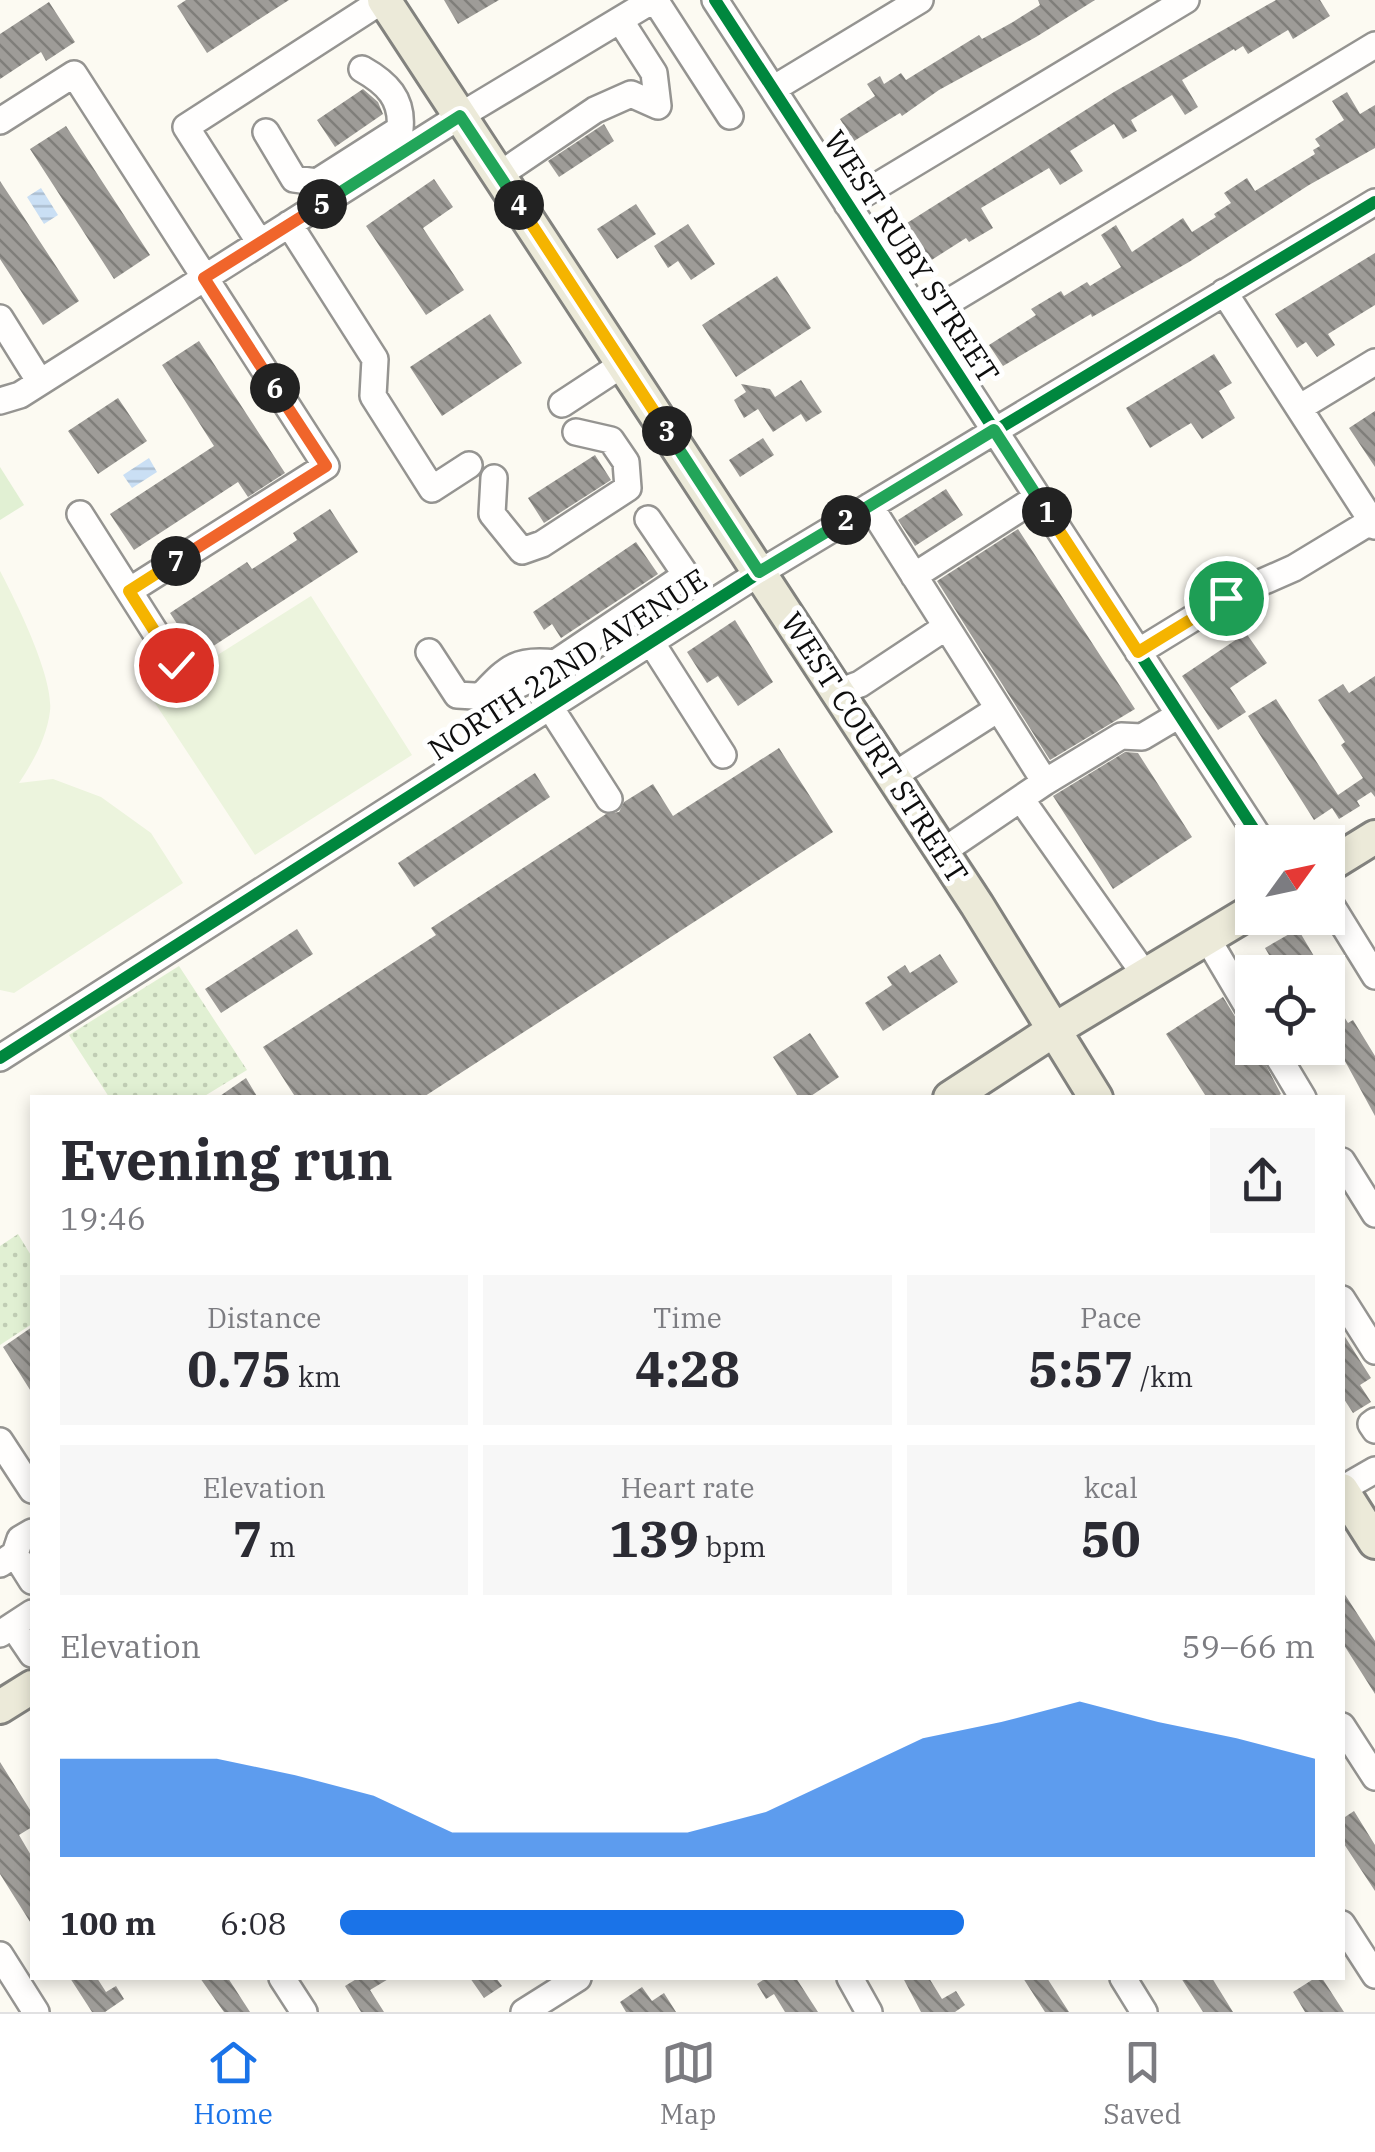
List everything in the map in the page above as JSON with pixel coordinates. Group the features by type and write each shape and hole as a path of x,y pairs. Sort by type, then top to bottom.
{"main road":[{"name":"WEST COURT STREET","path":"384,0 1037,998 1094,1095"},
{"path":"1345,856 1375,837"},
{"path":"955,1095 1235,921"},
{"path":"1345,1495 1375,1542"},
{"path":"0,1708 30,1687"}],"street":[{"path":"260,243 186,127 384,0"},
{"path":"0,401 10,400 40,382 460,116 654,0 730,116"},
{"name":"WEST RUBY STREET","path":"715,0 1251,825"},
{"path":"773,89 920,0"},
{"path":"848,204 1186,0"},
{"path":"499,175 595,110 631,94 658,106 654,73 620,20"},
{"path":"922,318 1375,45"},
{"path":"266,132 294,179 317,182 400,129 402,110 383,81 362,69"},
{"path":"0,121 74,74 326,466 129,591"},
{"name":"NORTH 22ND AVENUE","path":"0,1058 759,572 1375,202"},
{"path":"289,224 375,359 374,396 432,489 468,466"},
{"path":"1138,652 1226,598 1294,568 1374,522 1224,292"},
{"path":"0,318 40,382"},
{"path":"1298,408 1375,362"},
{"path":"562,404 622,364"},
{"path":"494,478 492,514 522,551 542,544 628,488 626,462 612,440 576,432"},
{"path":"914,576 1038,497"},
{"path":"870,506 1045,782"},
{"path":"80,514 176,665"},
{"path":"429,652 457,695 480,696 509,667 531,660 555,663 686,575 648,518"},
{"path":"838,692 860,684 946,627"},
{"path":"651,642 723,755"},
{"path":"550,707 609,799"},
{"path":"893,776 998,708"},
{"path":"942,852 1121,736 1142,737 1179,714"},
{"path":"1021,799 1145,976"},
{"path":"1345,927 1375,976"},
{"path":"1207,938 1235,985"},
{"path":"1284,1065 1302,1095"},
{"path":"1345,1166 1375,1214"},
{"path":"1345,1304 1375,1352"},
{"path":"1375,1421 1371,1424 1375,1430"},
{"path":"0,1440 30,1487"},
{"path":"1345,1488 1375,1470"},
{"path":"30,1533 20,1540 8,1559 30,1579"},
{"path":"15,1624 30,1650"},
{"path":"1345,1731 1375,1778"},
{"path":"1345,1929 1375,1976"},
{"path":"0,1955 36,2012"},
{"path":"283,1980 304,2012"},
{"path":"851,1980 869,2012"},
{"path":"1123,1980 1144,2012"},
{"path":"524,2012 565,1989"}],"green space":[{"path":"0,467 24,505 0,520"},
{"path":"0,571 33,640 50,697 43,740 19,783 53,779 101,797 151,833 183,883 14,993 0,990"},
{"path":"311,596 412,755 255,855 151,697"},
{"path":"179,966 247,1070 206,1095 108,1095 69,1035"},
{"path":"18,1234 30,1254 30,1325 0,1345 0,1246"}],"water":[{"path":"41,188 58,215 44,224 27,197"},
{"path":"149,458 157,472 132,488 123,475"}],"building":[{"path":"186,0 289,0 207,53 177,6"},
{"path":"444,0 499,0 458,24"},
{"path":"1038,0 1095,0 854,141 840,119 875,96 867,84 880,76 884,84 901,73 906,80 979,35 982,39 1013,22 1040,5"},
{"path":"1276,0 1320,0 1330,16 1293,39 1288,30 1248,54 1243,46 1234,49 1182,80 1198,107 1185,115 1172,95 1131,120 1137,131 1123,139 1114,124 1070,151 1083,171 1060,185 1049,168 981,208 993,228 969,242 966,238 930,261 907,223 1114,92"},
{"path":"49,2 75,42 46,61 41,52 0,79 0,34"},
{"path":"363,89 378,102 383,114 335,147 317,120"},
{"path":"1347,92 1360,114 1375,105 1375,148 1189,262 1003,366 989,345 1036,315 1031,309 1061,291 1064,296 1087,282 1090,286 1121,267 1101,235 1116,225 1132,252 1183,218 1192,232 1231,203 1224,193 1247,178 1255,191 1315,154 1313,150 1320,146 1315,139 1344,120 1332,101"},
{"path":"604,124 614,141 559,177 548,161"},
{"path":"66,126 150,255 114,279 30,149"},
{"path":"434,179 453,207 423,228 464,290 426,315 366,226"},
{"path":"0,181 79,301 43,325 0,259"},
{"path":"636,204 656,234 617,259 597,229"},
{"path":"688,224 715,264 691,280 678,261 668,268 654,246"},
{"path":"1375,253 1375,305 1328,334 1335,345 1317,357 1306,342 1297,348 1275,314"},
{"path":"777,276 811,328 736,377 702,325"},
{"path":"490,314 522,363 442,416 410,367"},
{"path":"199,341 285,473 248,497 238,482 134,550 110,514 214,446 162,365"},
{"path":"1214,354 1232,383 1219,391 1235,418 1202,439 1191,423 1150,448 1126,408"},
{"path":"801,380 822,412 806,422 801,414 773,432 758,409 744,418 734,400 746,392 741,384 770,389 775,397"},
{"path":"118,398 147,441 98,474 68,431"},
{"path":"1375,411 1375,467 1349,428"},
{"path":"763,438 774,455 740,477 729,460"},
{"path":"595,455 611,480 544,523 528,498"},
{"path":"946,489 963,515 915,546 898,520"},
{"path":"330,509 358,552 198,656 170,613 247,562 252,569 297,540 293,533"},
{"path":"1018,529 1135,709 1050,760 937,581"},
{"path":"636,542 658,574 561,638 552,624 544,630 533,612"},
{"path":"735,620 773,682 738,706 718,676 707,683 687,652"},
{"path":"1246,633 1267,663 1230,688 1246,712 1218,730 1182,676"},
{"path":"1375,676 1375,797 1371,792 1357,801 1360,806 1339,819 1332,808 1314,820 1248,716 1276,699 1338,795 1363,778 1318,700 1343,684 1349,693"},
{"path":"779,748 833,832 427,1095 294,1095 263,1047 436,935 431,928 606,814 619,812 624,802 653,784 673,816"},
{"path":"1125,752 1138,753 1192,837 1113,889 1053,796"},
{"path":"535,773 550,797 414,887 398,863"},
{"path":"297,929 313,954 221,1013 205,989"},
{"path":"1288,935 1302,935 1313,955 1269,955 1265,948"},
{"path":"940,954 958,982 883,1031 865,1003 892,985 887,977 905,965 910,973"},
{"path":"1223,997 1235,1016 1235,1065 1266,1065 1281,1094 1205,1095 1166,1034"},
{"path":"1345,1018 1348,1023 1353,1020 1375,1056 1375,1116 1345,1061"},
{"path":"810,1033 839,1077 812,1095 797,1095 773,1057"},
{"path":"246,1078 256,1095 221,1095"},
{"path":"30,1328 30,1390 3,1347"},
{"path":"1345,1337 1371,1378 1360,1385 1371,1402 1353,1413 1345,1401"},
{"path":"1345,1595 1375,1641 1375,1694 1345,1647"},
{"path":"0,1762 30,1810 30,1828 19,1835 30,1854 30,1922 0,1874"},
{"path":"1354,1811 1375,1845 1375,1891 1345,1846 1345,1817"},
{"path":"71,1980 98,1980 106,1992 116,1986 124,1999 105,2012 92,2012"},
{"path":"201,1980 229,1980 250,2012 224,2012"},
{"path":"355,1980 387,1980 370,1990 384,2012 361,2012 345,1986"},
{"path":"471,1980 498,1980 502,1986 484,1998"},
{"path":"763,1980 797,1980 818,2012 785,2012 774,1994 766,1999 757,1984"},
{"path":"904,1980 930,1980 942,1999 956,1991 965,2005 955,2012 921,2012"},
{"path":"1024,1980 1048,1980 1069,2012 1045,2012"},
{"path":"1182,1980 1213,1980 1233,2012 1203,2012"},
{"path":"1312,1980 1323,1980 1344,2012 1305,2012 1293,1992"},
{"path":"642,1987 652,2001 664,1993 676,2012 626,2012 620,2002"}],"cycle path":[{"path":"715,0 1251,825"},
{"path":"0,1058 759,573 1375,202"}],"route":[{"path":"176,665 129,591 326,466 204,278 460,116 759,572 994,430 1138,652 1226,598"}]}
